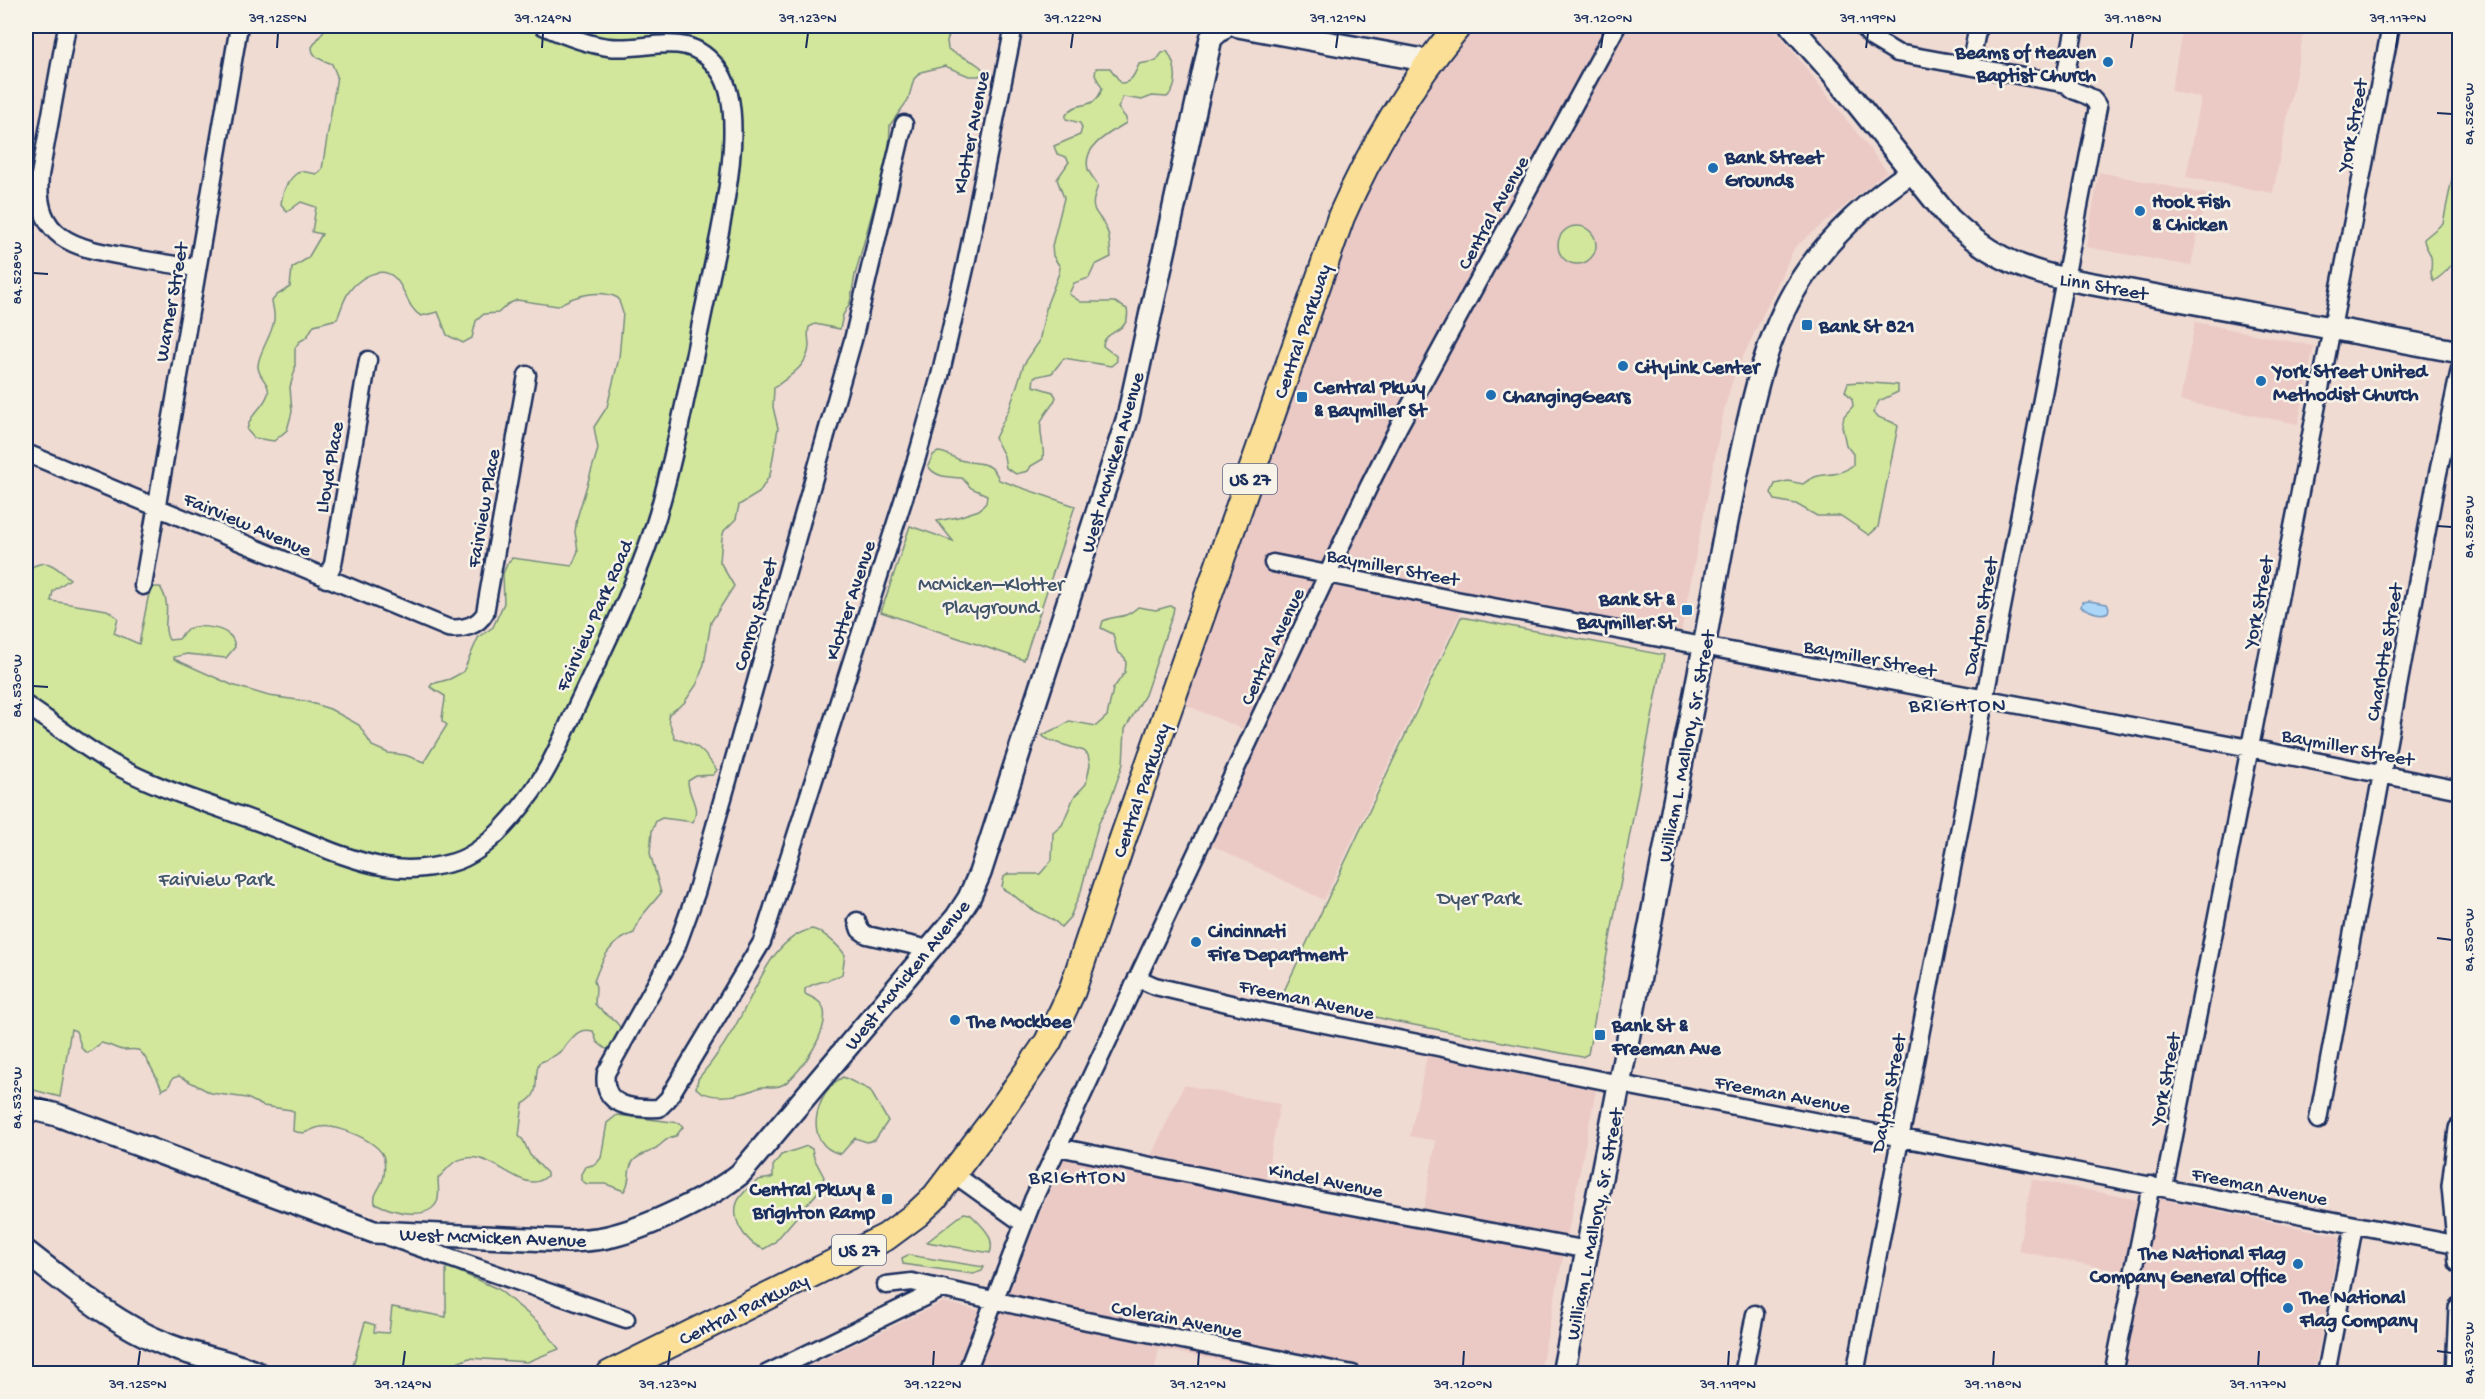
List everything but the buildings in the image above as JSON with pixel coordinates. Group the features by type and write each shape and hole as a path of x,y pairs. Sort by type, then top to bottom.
{"main road":[{"name":"Central Parkway","path":"610,1374 886,1237 917,1214 954,1174 1028,1072 1064,1009 1341,217 1380,137 1405,95 1458,26"},
{"path":"26,1252 102,1309 139,1331 164,1344 258,1374"}],"street":[{"path":"67,26 39,191 40,207 46,221 63,239 92,251 197,268"},
{"name":"Warner Street","path":"143,586 239,26"},
{"name":"Fairview Park Road","path":"26,705 109,762 155,783 351,858 384,867 406,870 458,862 490,842 543,777 626,600 643,559 658,512 686,394 723,213 730,176 732,142 728,90 724,79 709,59 691,47 676,43 607,47 566,36 543,26"},
{"name":"Klotter Avenue","path":"611,1098 620,1104 647,1109 659,1108 668,1099 762,942 913,468 940,376 966,264 1014,26"},
{"name":"West McMicken Avenue","path":"26,1107 57,1115 374,1232 570,1241 595,1240 630,1230 702,1198 725,1186 740,1174 956,918 969,898 980,873 1128,417 1211,38 1225,26"},
{"path":"1238,26 1429,61"},
{"name":"Central Avenue","path":"966,1374 1024,1224 1058,1146 1369,486 1399,426 1617,26"},
{"name":"Linn Street","path":"1791,26 1832,71 1949,218 1971,238 2016,265 2066,279 2460,352"},
{"path":"1862,26 1872,38 1897,52 2067,84 2066,78 2075,26"},
{"path":"1970,66 1978,26"},
{"name":"York Street","path":"2113,1374 2158,1186 2250,748 2391,26"},
{"name":"Dayton Street","path":"1855,1374 2098,107 2094,99 2087,94 2075,93 2067,84"},
{"name":"Conroy Street","path":"611,1098 606,1090 606,1073 676,948 696,893 850,351 904,124"},
{"name":"William L. Mallory, Sr. Street","path":"1563,1374 1704,647 1723,536 1759,375 1798,284 1818,256 1860,210 1912,171"},
{"name":"Lloyd Place","path":"326,579 333,564 368,360"},
{"name":"Charlotte Street","path":"2318,1120 2434,492 2460,369"},
{"name":"Fairview Place","path":"456,629 481,620 484,613 527,375"},
{"name":"Fairview Avenue","path":"26,453 326,579 448,628 456,629"},
{"name":"Baymiller Street","path":"1274,563 2460,790"},
{"path":"857,921 860,930 867,935 929,949"},
{"name":"Freeman Avenue","path":"1137,978 1155,986 1265,1012 1620,1084 2158,1186 2354,1226 2459,1251"},
{"path":"2459,1251 2453,1186 2460,1129"},
{"name":"Kindel Avenue","path":"1058,1146 1261,1188 1588,1250"},
{"path":"954,1174 1024,1224"},
{"path":"2326,1374 2354,1226"},
{"path":"374,1232 626,1319"},
{"name":"Colerain Avenue","path":"885,1285 912,1282 1099,1324 1353,1374"},
{"path":"766,1374 943,1288"},
{"path":"2457,1374 2460,1308"},
{"path":"1743,1374 1755,1314"}],"shaded area":[{"path":"1463,26 1773,26 1887,171 1795,247 1734,376 1724,410 1678,648 1463,607 1324,900 1211,845 1262,737 1176,701 1356,193"},
{"path":"2183,26 2305,26 2273,193 2186,177 2201,98 2171,91"},
{"path":"2099,172 2206,194 2191,266 2086,247"},
{"path":"2195,322 2314,346 2298,424 2180,401"},
{"path":"1431,1037 1600,1070 1540,1373 1285,1373 1159,1349 1154,1373 793,1374 943,1302 1000,1315 1062,1158 1143,1173 1184,1085 1280,1104 1265,1182 1423,1211 1436,1141 1410,1136"},
{"path":"2032,1179 2138,1200 2124,1272 2018,1251"},
{"path":"2156,1198 2340,1236 2314,1373 2121,1374"}],"green space":[{"name":"Fairview Park","path":"327,26 952,26 947,41 948,49 976,64 984,71 979,76 969,76 945,66 921,72 914,79 908,100 890,125 889,151 855,275 850,303 843,315 840,329 815,324 809,327 809,346 805,360 796,371 774,388 773,407 778,428 770,475 759,493 739,505 736,519 724,531 720,562 734,586 711,622 704,664 697,684 684,703 669,714 668,718 675,739 690,743 700,749 717,770 713,775 696,776 688,781 696,811 693,822 662,818 656,821 652,831 650,853 661,893 641,917 634,933 618,941 608,951 594,981 595,1004 620,1027 619,1039 613,1048 606,1049 597,1042 593,1031 581,1031 557,1054 539,1063 535,1091 533,1096 523,1104 519,1136 530,1155 547,1173 547,1176 537,1182 526,1181 479,1158 466,1158 452,1164 438,1178 438,1199 432,1208 417,1213 390,1209 375,1203 384,1177 384,1159 375,1146 367,1140 336,1128 316,1128 305,1132 293,1131 294,1112 291,1110 263,1106 247,1098 211,1093 179,1076 173,1078 168,1087 162,1090 148,1062 138,1050 123,1050 101,1043 88,1053 82,1049 76,1031 71,1029 60,1097 26,1088 26,570 45,563 54,566 70,579 53,591 51,601 107,610 118,618 114,633 139,644 149,593 152,587 160,587 166,602 166,628 169,640 179,639 184,632 194,627 206,627 219,629 228,634 235,647 226,658 187,654 174,657 174,659 232,685 269,696 305,701 330,709 359,725 372,746 388,753 405,755 424,762 447,725 442,721 445,696 430,687 432,684 450,679 463,672 478,638 493,627 504,603 503,574 507,564 512,558 572,566 578,551 575,532 577,518 598,449 594,427 607,407 619,358 623,313 618,298 611,295 587,294 558,306 517,300 498,313 484,314 476,321 472,338 463,343 447,335 438,312 421,316 416,313 395,278 384,273 372,274 360,280 351,289 337,319 314,325 307,337 295,348 295,370 290,387 292,412 287,430 274,441 254,438 247,430 251,419 268,394 268,387 258,365 273,326 272,301 290,287 292,268 308,258 322,234 312,232 316,207 301,202 287,212 281,204 283,194 292,177 300,171 317,174 322,169 337,76 332,64 316,56 312,47"},
{"path":"1167,51 1173,62 1175,75 1171,92 1167,97 1152,96 1142,100 1123,97 1118,108 1126,118 1126,123 1099,141 1093,147 1087,161 1089,171 1098,186 1093,203 1094,208 1108,233 1111,257 1095,265 1089,278 1074,283 1069,294 1081,302 1115,302 1127,309 1126,323 1108,336 1103,346 1116,356 1117,361 1111,366 1064,358 1052,373 1034,377 1033,386 1053,392 1056,397 1041,423 1043,459 1031,466 1028,471 1016,474 1006,468 1004,456 995,438 1010,407 1024,364 1039,342 1047,304 1059,273 1060,267 1053,256 1052,246 1064,198 1057,179 1069,162 1066,157 1057,154 1054,146 1080,135 1082,128 1080,123 1066,119 1066,115 1075,107 1090,103 1099,96 1102,88 1095,75 1096,68 1110,68 1121,83 1125,83 1133,77 1139,64 1156,61 1162,53"},
{"path":"2459,145 2461,207 2459,240 2451,265 2434,281 2431,275 2431,257 2424,239 2443,223"},
{"path":"1577,226 1591,231 1596,245 1591,259 1577,264 1563,259 1558,245 1563,231"},
{"path":"1848,383 1898,385 1898,392 1879,401 1873,413 1898,426 1878,527 1869,535 1841,516 1817,516 1796,504 1775,500 1771,493 1775,484 1788,481 1803,484 1816,477 1846,470 1853,465 1853,454 1846,445 1842,426 1844,416 1853,406 1852,399 1845,391"},
{"name":"McMicken–Klotter Playground","path":"938,452 960,460 983,464 996,473 999,480 1075,506 1024,660 881,612 910,526 953,541 937,521 979,510 986,503 987,495 971,488 962,478 943,476 931,470 928,466 933,455"},
{"path":"1138,607 1156,610 1174,607 1173,613 1145,695 1125,729 1123,764 1110,801 1098,825 1081,891 1070,917 1061,927 1028,907 1002,886 1004,877 1008,874 1040,874 1052,860 1053,833 1062,825 1074,797 1086,784 1090,765 1088,755 1084,751 1042,736 1069,721 1096,726 1107,716 1113,689 1125,672 1126,664 1125,658 1117,651 1113,634 1101,628 1103,621 1123,616"},
{"name":"Dyer Park","path":"1461,617 1664,655 1588,1054 1582,1057 1393,1021 1288,997 1284,991"},
{"path":"812,929 830,939 845,955 842,974 805,989 805,994 821,1004 824,1013 820,1035 807,1059 791,1078 778,1086 762,1087 726,1096 701,1092 696,1088 698,1079 730,1035 771,960 789,940 799,933"},
{"path":"843,1077 870,1090 888,1121 875,1140 867,1142 855,1138 841,1154 828,1149 820,1140 816,1118 825,1094"},
{"path":"617,1115 680,1123 683,1127 676,1136 667,1139 634,1160 624,1191 606,1184 587,1184 581,1180 585,1167 596,1164 601,1158 607,1123"},
{"path":"807,1146 812,1149 824,1177 818,1192 774,1243 764,1249 757,1246 744,1235 740,1227 736,1211 737,1203 755,1183 761,1179 773,1177 773,1166 781,1155"},
{"path":"964,1213 970,1214 986,1232 991,1242 990,1253 927,1242"},
{"path":"908,1255 984,1267 982,1271 973,1274 903,1264 902,1258"},
{"path":"446,1266 498,1289 539,1323 559,1349 527,1362 469,1358 441,1370 416,1369 416,1373 351,1373 365,1322 375,1325 374,1332 389,1333 392,1307 446,1317"}],"water":[{"path":"2082,602 2107,604 2108,612 2098,613 2081,607"}],"place":[{"name":"Beams of Heaven Baptist Church","path":"2108,62"},
{"name":"Bank Street Grounds","path":"1713,168"},
{"name":"Hook Fish & Chicken","path":"2140,211"},
{"name":"Bank St 821","path":"1807,325"},
{"name":"CityLink Center","path":"1623,366"},
{"name":"York Street United Methodist Church","path":"2261,381"},
{"name":"ChangingGears","path":"1491,395"},
{"name":"Central Pkwy & Baymiller St","path":"1302,397"},
{"name":"Bank St & Baymiller St","path":"1687,610"},
{"name":"Cincinnati Fire Department","path":"1196,942"},
{"name":"The Mockbee","path":"955,1020"},
{"name":"Bank St & Freeman Ave","path":"1600,1035"},
{"name":"Central Pkwy & Brighton Ramp","path":"887,1199"},
{"name":"The National Flag Company General Office","path":"2298,1264"},
{"name":"The National Flag Company","path":"2288,1308"}],"district":[{"name":"BRIGHTON","path":"1958,704"},
{"name":"BRIGHTON","path":"1078,1176"}]}
